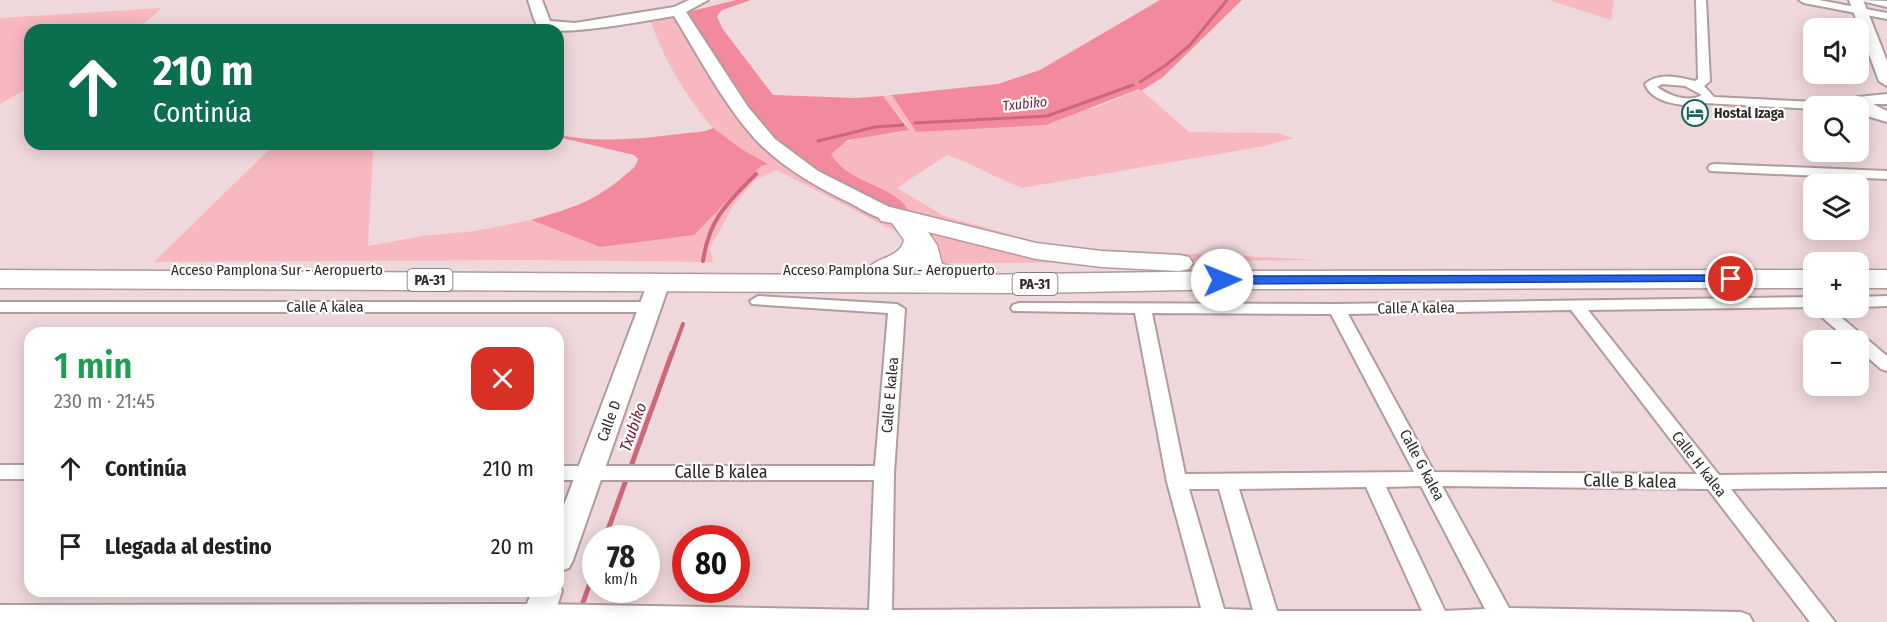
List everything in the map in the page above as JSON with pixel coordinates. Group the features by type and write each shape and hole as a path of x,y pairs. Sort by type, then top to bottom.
{"highway":[{"path":"904,226 923,245 927,265 932,270 953,277 999,278 1025,296"},
{"path":"904,226 1058,254 1152,262 1277,264 1329,271"},
{"path":"871,277 915,251 904,226"},
{"name":"Acceso Pamplona Sur - Aeropuerto","path":"0,270 871,277 1025,296 1236,280 1803,279"},
{"path":"871,277 917,277 926,275 932,270"},
{"name":"Acceso Pamplona Sur - Aeropuerto","path":"932,270 1803,272"},
{"path":"1869,272 1887,272"},
{"name":"Acceso Pamplona Sur - Aeropuerto","path":"0,279 654,294 871,277"},
{"path":"1869,279 1887,279"}],"street":[{"path":"535,0 543,24"},
{"path":"564,28 678,11 701,0"},
{"path":"1695,86 1704,81 1701,0"},
{"path":"1804,0 1887,4"},
{"path":"1860,4 1887,16"},
{"path":"1860,4 1887,81"},
{"path":"678,11 753,126 768,142 811,175 904,226"},
{"path":"1705,100 1708,94 1695,86 1668,80 1652,84 1656,91 1671,98 1690,101 1803,105"},
{"path":"1869,100 1887,99"},
{"path":"1869,111 1887,117"},
{"path":"1714,168 1887,175"},
{"name":"Calle A kalea","path":"0,307 654,294"},
{"name":"Calle D","path":"564,544 654,294"},
{"name":"Calle A kalea","path":"1025,296 1142,307 1337,309 1803,302"},
{"name":"Calle E kalea","path":"758,301 877,306 897,309 884,473 880,621"},
{"path":"1869,302 1887,302"},
{"name":"Calle H kalea","path":"1576,306 1822,622"},
{"path":"1142,307 1177,482 1216,620"},
{"name":"Calle G kalea","path":"1337,309 1430,479 1503,620"},
{"path":"1833,318 1887,365"},
{"path":"0,472 24,472"},
{"name":"Calle B kalea","path":"564,473 884,473"},
{"name":"Calle B kalea","path":"1177,482 1373,482 1430,479 1714,482 1887,480"},
{"path":"1373,482 1438,621"},
{"path":"1227,483 1268,621"},
{"path":"5,617 271,618 540,609 601,615 880,621 1741,622"}],"shaded area":[{"path":"736,0 751,0 722,10 717,16 722,28 773,95 856,98 883,96 909,130 848,140 831,154 849,173 895,196 910,214 862,194 816,170 788,149 759,119 688,12"},
{"path":"1160,0 1242,0 1163,77 1141,91 1139,89 1046,125 916,132 892,95 998,84 1040,70"},
{"path":"1549,0 1614,0 1611,20"},
{"path":"162,8 142,24 24,24 24,90 0,104 0,18"},
{"path":"688,12 766,128 789,150 863,195 910,216 896,197 852,175 831,154 847,142 856,139 903,132 907,125 883,96 892,95 916,132 1095,108 1140,89 1189,132 1278,133 1293,138 1265,146 1022,188 947,155 897,188 944,216 1055,247 1321,260 882,264 905,249 908,238 777,170 755,180 733,206 710,248 713,262 529,260 154,262 269,150 372,150 368,246 422,236 475,231 531,220 600,247 767,164 724,138 693,103 669,64 651,22"},
{"path":"713,128 743,150 768,164 761,166 694,235 600,247 531,220 569,208 591,198 613,185 636,165 638,159 634,155 564,138 564,136 619,139 706,131"}],"waterway":[{"name":"Txubiko","path":"1140,82 1166,65 1190,45 1227,0"},
{"name":"Txubiko","path":"915,123 1047,116 1133,85"},
{"name":"Txubiko","path":"818,141 875,127 903,125"},
{"name":"Txubiko","path":"703,261 710,234 721,213 756,174"},
{"name":"Txubiko","path":"672,354 683,324"},
{"name":"Txubiko","path":"610,525 672,353"},
{"name":"Txubiko","path":"581,608 583,603"}],"place":[{"name":"Hostal Izaga","path":"1695,113"}],"route":[{"path":"1222,280 1731,279"}]}
